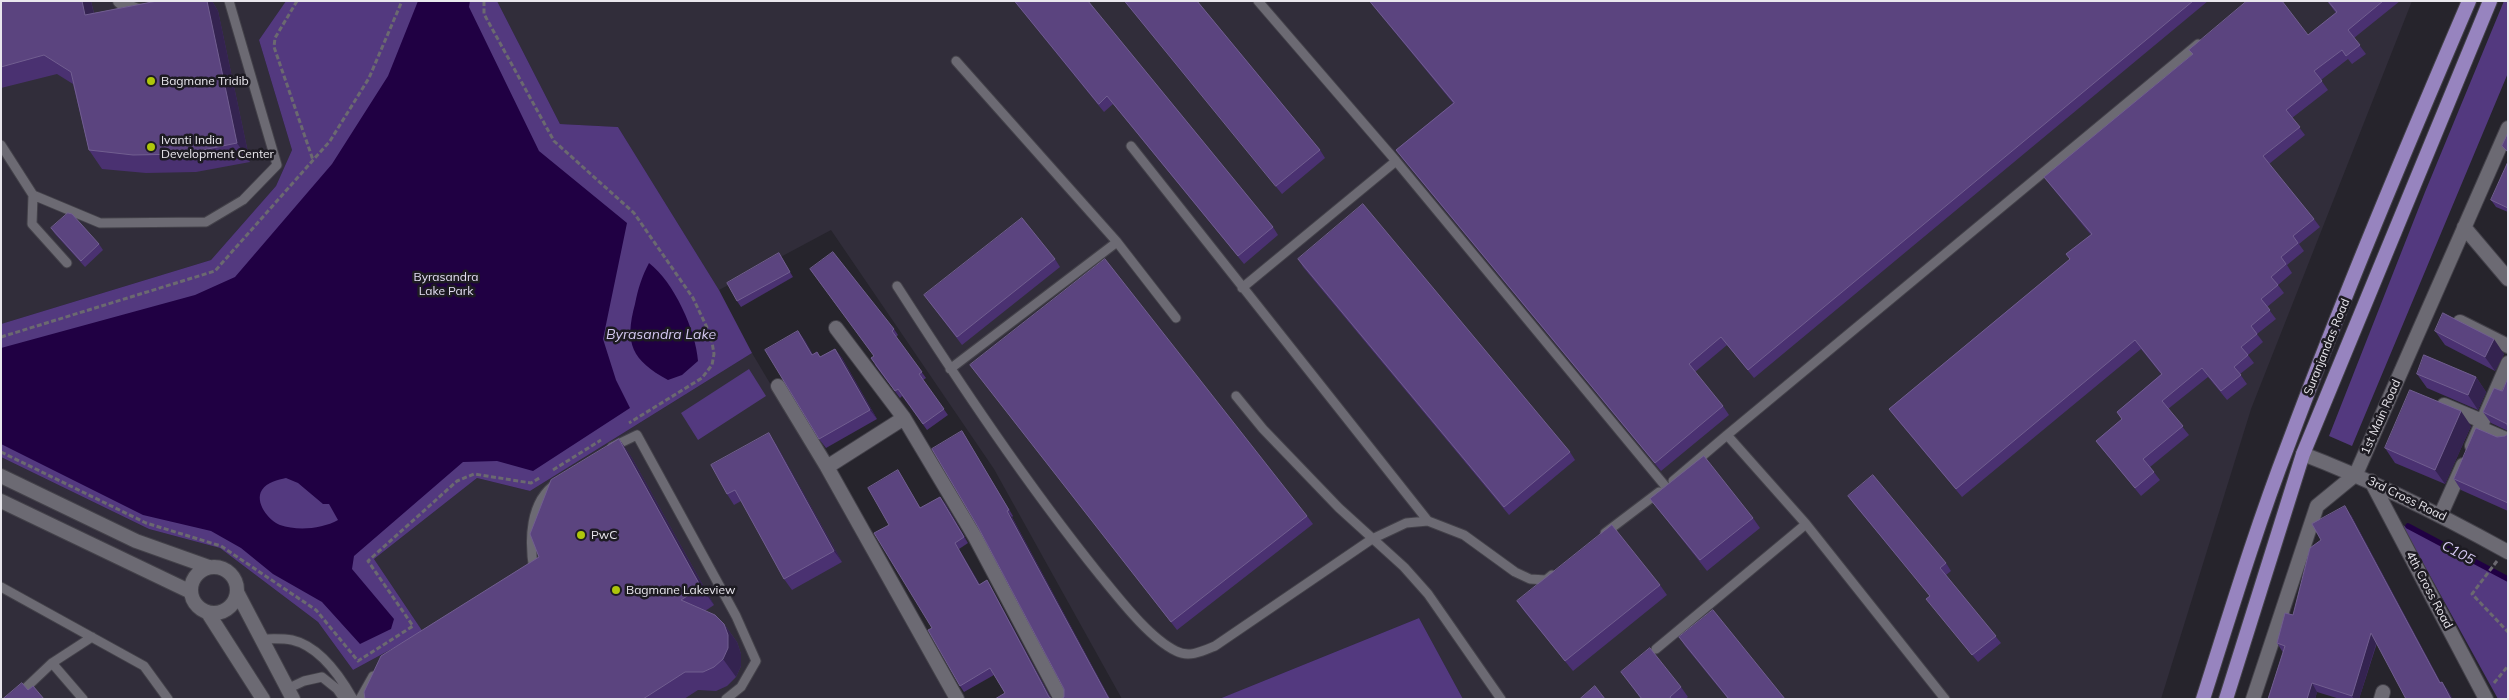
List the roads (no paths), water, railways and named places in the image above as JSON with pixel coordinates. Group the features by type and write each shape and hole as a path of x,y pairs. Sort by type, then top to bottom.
{"main road":[{"name":"Suranjandas Road","path":"2203,699 2242,576 2288,446 2394,177 2469,1"},
{"name":"Suranjandas Road","path":"2226,699 2303,454 2490,1"}],"street":[{"path":"120,1 132,9 151,12 160,9 172,1"},
{"name":"1st Main Road","path":"2253,699 2317,506 2356,474 2508,128"},
{"path":"2464,227 2508,280"},
{"path":"2460,322 2508,346"},
{"path":"836,328 904,418 975,537 1061,699"},
{"path":"2441,514 2508,363"},
{"path":"778,386 827,468 957,699"},
{"path":"2431,399 2508,440"},
{"path":"827,468 904,418"},
{"name":"3rd Cross Road","path":"2303,454 2356,474 2441,514 2506,551"},
{"path":"1,476 136,541 230,573 235,579 238,594 260,639 290,694"},
{"name":"4th Cross Road","path":"2371,481 2486,699"},
{"path":"1,501 191,592"},
{"path":"209,567 202,570 193,580 191,592 196,606 208,613 263,699"},
{"path":"208,613 224,612 230,608 238,594"}],"lane":[{"path":"1,146 33,195 100,223 206,222 243,200 277,165 229,1"},
{"path":"1258,1 1396,161 1666,487"},
{"path":"1598,538 1666,487 2204,39"},
{"path":"956,60 1117,242 1176,318"},
{"path":"1131,146 1428,521"},
{"path":"1242,288 1396,161"},
{"path":"33,195 32,224 67,263"},
{"path":"950,368 1117,242"},
{"path":"897,286 950,368 1078,547 1125,606 1164,644 1177,652 1186,654 1215,646 1372,539 1406,523 1428,521 1464,535 1515,572 1530,579 1546,580 1560,568"},
{"path":"1236,396 1263,429 1372,539 1404,567 1428,594 1500,699"},
{"path":"606,451 637,435 736,616 756,662 740,687 726,699"},
{"path":"1727,435 1806,524 1945,699"},
{"path":"526,577 534,571 532,530 539,503 545,491 568,476"},
{"path":"1656,649 1806,524"},
{"path":"1,587 144,666 168,699"},
{"path":"14,699 52,663 92,637"},
{"path":"260,639 292,640 320,655 341,678 353,699"},
{"path":"52,663 84,699"},
{"path":"360,699 374,673 383,668"},
{"path":"290,694 304,680 322,677 337,689 344,699"}],"water":[{"name":"Byrasandra Lake","path":"418,1 470,1 469,7 539,151 627,223 603,339 616,380 630,408 533,471 497,461 463,462 354,556 352,569 394,619 391,629 360,644 322,602 273,574 241,548 211,531 143,515 1,444 1,348 195,295 235,277 332,164 388,76","holes":["286,478 298,483 323,504 329,504 338,520 317,527 302,528 287,527 271,520 261,505 260,495 264,487"]},
{"name":"Byrasandra Lake","path":"649,263 667,282 682,308 693,336 698,361 682,375 668,380 656,373 639,358 631,340 630,330 636,298"}],"waterway":[{"name":"C105","path":"2408,526 2508,579"}],"place":[{"name":"Bagmane Tridib","path":"151,81"},
{"name":"Ivanti India Development Center","path":"151,147"},
{"name":"PwC","path":"581,535"},
{"name":"Bagmane Lakeview","path":"616,590"}],"park label":[{"name":"Byrasandra Lake Park","path":"446,284"}]}
